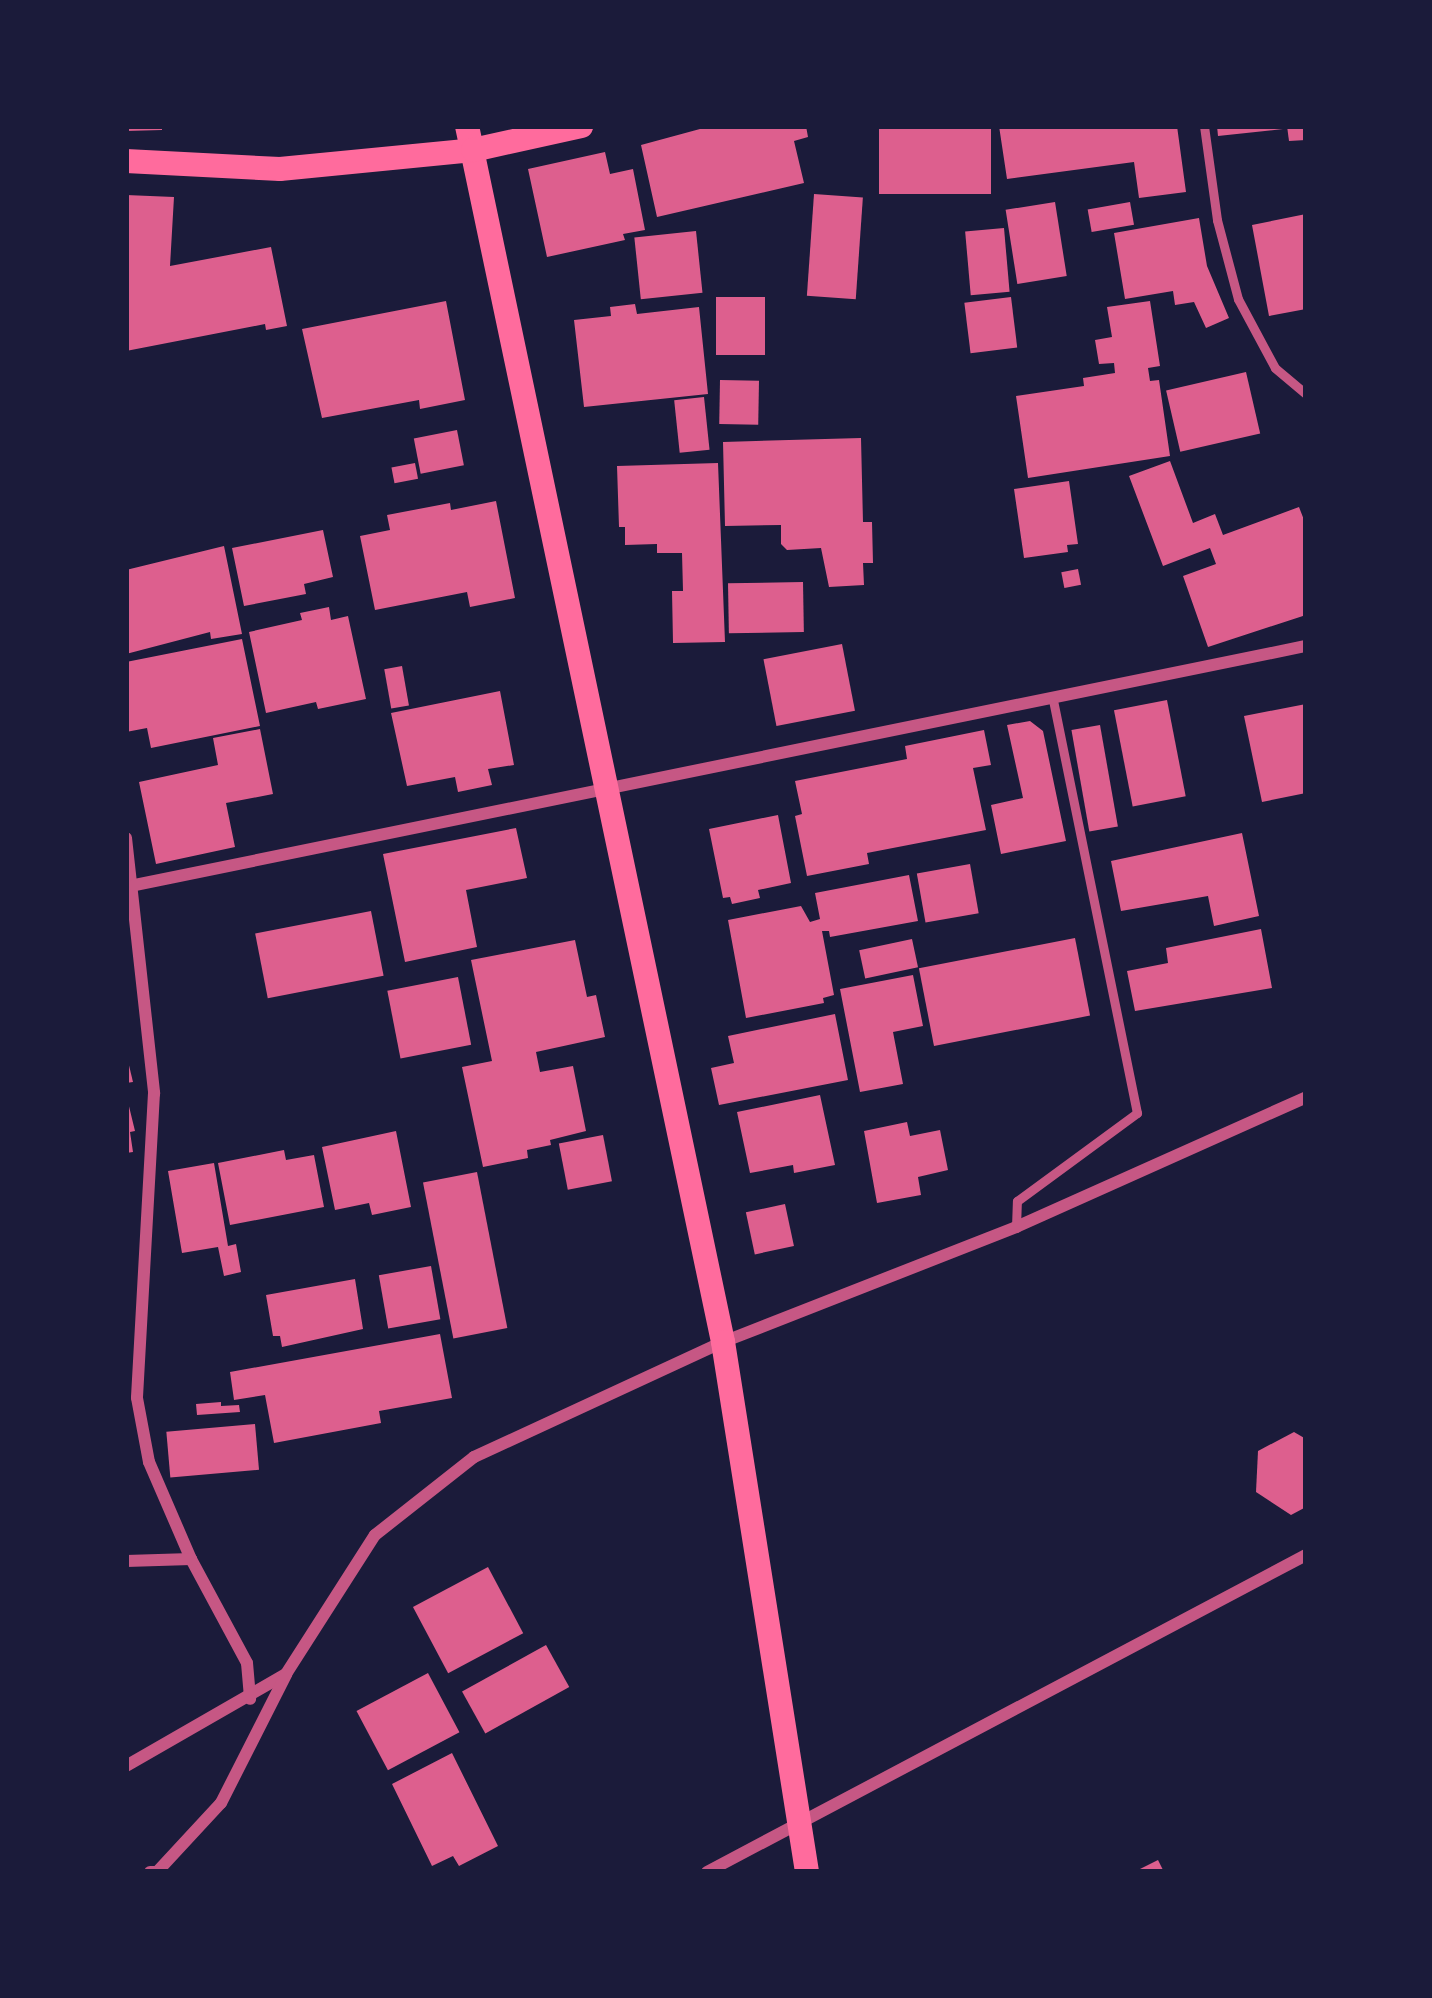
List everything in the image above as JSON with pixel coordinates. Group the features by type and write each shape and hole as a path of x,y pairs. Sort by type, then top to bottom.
{"main road":[{"path":"126,161 280,169 470,138 581,126"},
{"path":"470,138 723,1342 807,1872"}],"street":[{"path":"135,885 1306,646"},
{"path":"126,838 135,885 154,1093 137,1398 149,1462 191,1559 247,1663 250,1700"},
{"path":"155,1872 221,1803 286,1674 375,1534 474,1457 723,1342 1016,1227 1306,1097"},
{"path":"706,1872 1306,1555"},
{"path":"126,1561 191,1559"},
{"path":"126,1766 250,1700 286,1674"}],"lane":[{"path":"1204,126 1217,220 1238,299 1275,368 1306,394"},
{"path":"1016,1227 1017,1201 1137,1113 1052,700"}],"building":[{"path":"126,126 162,126 162,130 126,131"},
{"path":"711,126 806,126 808,137 794,141 804,183 657,217 641,145"},
{"path":"879,126 991,126 991,194 879,194"},
{"path":"999,126 1177,126 1186,192 1139,198 1134,162 1007,179"},
{"path":"1217,126 1283,126 1283,129 1218,136"},
{"path":"1287,126 1306,126 1306,140 1289,141"},
{"path":"605,152 610,174 633,169 645,230 623,234 625,240 547,257 528,169"},
{"path":"814,194 863,197 856,299 807,296"},
{"path":"126,195 174,197 170,266 271,247 287,326 266,330 265,324 126,351"},
{"path":"1055,202 1067,276 1017,284 1006,210"},
{"path":"1130,202 1134,225 1092,232 1088,209"},
{"path":"1306,214 1306,309 1269,316 1252,225"},
{"path":"1199,218 1207,266 1229,318 1206,328 1194,302 1175,305 1173,291 1125,299 1114,233"},
{"path":"1004,228 1010,292 971,295 965,231"},
{"path":"696,231 702,293 641,299 634,237"},
{"path":"716,297 765,297 765,355 716,355"},
{"path":"1011,297 1017,348 971,353 964,303"},
{"path":"446,301 465,400 420,409 419,400 322,418 302,329"},
{"path":"1150,301 1160,366 1148,368 1150,381 1159,380 1170,456 1028,478 1016,396 1084,386 1083,378 1115,373 1114,363 1099,364 1095,340 1112,337 1107,307"},
{"path":"635,304 637,314 699,307 708,394 584,407 574,320 611,316 610,307"},
{"path":"1246,372 1260,433 1180,452 1166,390"},
{"path":"720,380 759,381 758,425 719,424"},
{"path":"704,397 710,450 680,453 674,400"},
{"path":"457,430 464,465 421,474 414,438"},
{"path":"861,438 863,522 872,522 873,563 863,563 864,585 829,587 821,548 787,550 781,544 781,525 725,526 723,442"},
{"path":"1170,461 1193,523 1215,514 1223,535 1299,507 1306,525 1306,615 1208,647 1183,576 1216,564 1210,548 1163,566 1129,476"},
{"path":"415,463 418,479 394,483 391,468"},
{"path":"718,463 725,642 673,643 672,591 683,591 682,553 657,553 657,544 625,545 625,527 619,527 617,466"},
{"path":"1069,481 1078,544 1067,545 1068,552 1024,558 1014,489"},
{"path":"496,501 515,598 470,607 467,592 375,610 360,536 390,530 387,515 450,503 451,510"},
{"path":"323,530 333,577 304,584 306,594 244,606 232,548"},
{"path":"224,546 242,634 211,639 210,632 126,654 126,570"},
{"path":"1078,569 1081,585 1064,588 1061,572"},
{"path":"803,582 804,632 729,633 728,583"},
{"path":"329,607 331,620 348,616 366,699 318,709 316,702 266,713 249,632 302,620 300,613"},
{"path":"242,639 260,726 151,748 147,728 126,732 126,662"},
{"path":"842,644 855,711 776,726 763,659"},
{"path":"402,666 409,705 391,709 384,669"},
{"path":"500,691 514,765 488,769 492,785 458,792 455,777 407,786 391,713"},
{"path":"1167,700 1186,796 1133,807 1114,710"},
{"path":"1306,704 1306,793 1262,802 1244,716"},
{"path":"1030,721 1043,731 1066,841 1001,854 991,805 1023,798 1007,725"},
{"path":"1100,725 1118,826 1089,831 1071,730"},
{"path":"260,729 273,794 226,803 235,847 156,864 139,782 218,765 213,738"},
{"path":"984,730 991,765 973,768 986,830 867,853 869,864 807,876 795,816 802,814 795,781 907,759 905,746"},
{"path":"778,815 791,883 758,890 760,898 732,904 730,897 723,898 709,829"},
{"path":"516,828 527,878 466,890 477,947 405,962 383,854"},
{"path":"1242,833 1259,916 1214,926 1208,896 1121,911 1111,861"},
{"path":"970,864 979,913 926,923 917,873"},
{"path":"909,875 918,921 830,937 829,931 822,931 834,995 823,998 824,1003 746,1018 728,920 801,906 810,922 820,919 815,893"},
{"path":"371,911 384,976 268,998 255,934"},
{"path":"1261,929 1272,988 1135,1011 1127,971 1168,963 1166,948"},
{"path":"1075,938 1090,1016 934,1046 919,968"},
{"path":"912,939 918,967 865,979 859,950"},
{"path":"575,940 587,997 596,995 605,1037 536,1052 540,1072 573,1066 586,1131 527,1150 528,1158 483,1167 462,1067 492,1061 471,960"},
{"path":"913,975 923,1026 893,1032 903,1084 860,1092 840,989"},
{"path":"458,977 471,1045 400,1058 387,991"},
{"path":"835,1014 848,1080 719,1105 711,1068 734,1063 728,1036"},
{"path":"126,1053 133,1082 126,1083"},
{"path":"126,1094 135,1131 130,1132 133,1152 126,1153"},
{"path":"820,1095 835,1165 794,1173 793,1165 750,1173 737,1112"},
{"path":"907,1122 910,1136 940,1130 948,1170 918,1177 921,1195 877,1203 864,1131"},
{"path":"396,1131 411,1207 372,1215 369,1203 335,1210 322,1147"},
{"path":"603,1135 612,1181 568,1190 559,1144"},
{"path":"284,1150 286,1160 314,1155 324,1207 230,1225 218,1163"},
{"path":"214,1163 228,1246 236,1244 241,1272 224,1276 218,1247 182,1253 168,1171"},
{"path":"477,1172 507,1328 453,1339 423,1182"},
{"path":"785,1204 794,1246 755,1254 746,1212"},
{"path":"431,1266 440,1319 388,1328 379,1275"},
{"path":"355,1279 363,1329 282,1347 280,1336 273,1336 266,1295"},
{"path":"440,1334 452,1398 379,1411 381,1423 274,1443 265,1395 234,1400 230,1372"},
{"path":"221,1402 221,1406 239,1405 240,1412 197,1415 196,1404"},
{"path":"255,1424 259,1470 170,1478 166,1432"},
{"path":"1294,1432 1306,1439 1306,1507 1291,1515 1256,1492 1258,1451"},
{"path":"488,1567 523,1633 448,1673 413,1607"},
{"path":"546,1645 569,1687 485,1734 462,1692"},
{"path":"428,1673 459,1732 388,1770 356,1711"},
{"path":"452,1753 498,1846 459,1866 453,1856 432,1866 392,1784"},
{"path":"1158,1860 1164,1872 1134,1872"}]}
